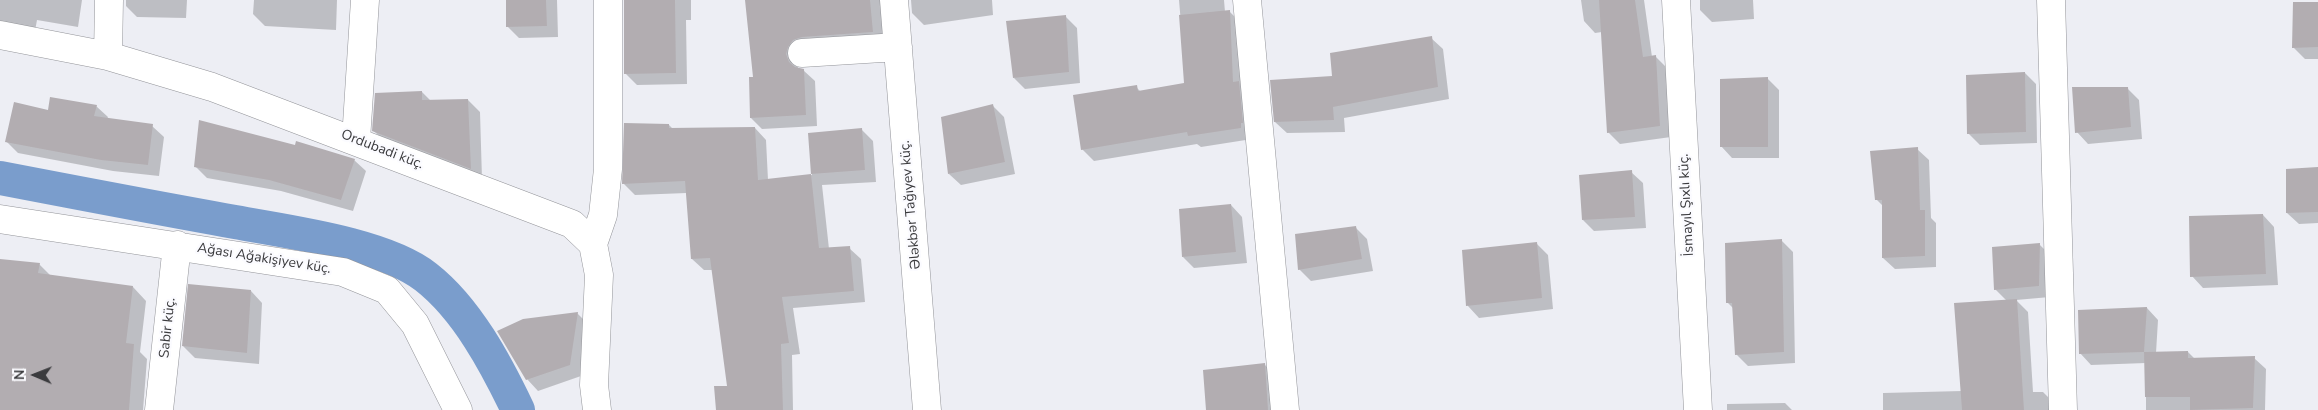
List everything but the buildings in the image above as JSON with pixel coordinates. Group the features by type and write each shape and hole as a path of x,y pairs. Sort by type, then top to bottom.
{"street":[{"path":"108,56 109,0"},
{"path":"356,140 365,0"},
{"path":"596,410 594,385 599,275 593,244 603,215 608,169 608,0"},
{"name":"Ələkbər Tağıyev küç.","path":"894,0 927,410"},
{"path":"1247,0 1285,410"},
{"name":"İsmayıl Şıxlı küç.","path":"1676,0 1698,410"},
{"path":"2051,0 2063,410"},
{"name":"Ordubadi küç.","path":"0,35 108,56 212,86 572,224 593,244"},
{"path":"802,53 898,47"},
{"name":"Ağası Ağakişiyev küç.","path":"0,219 343,272 387,290 415,324 458,410"},
{"name":"Sabir küç.","path":"159,410 177,245"}],"waterway":[{"path":"0,178 308,235 386,256 426,277 455,305 490,356 518,410"}]}
